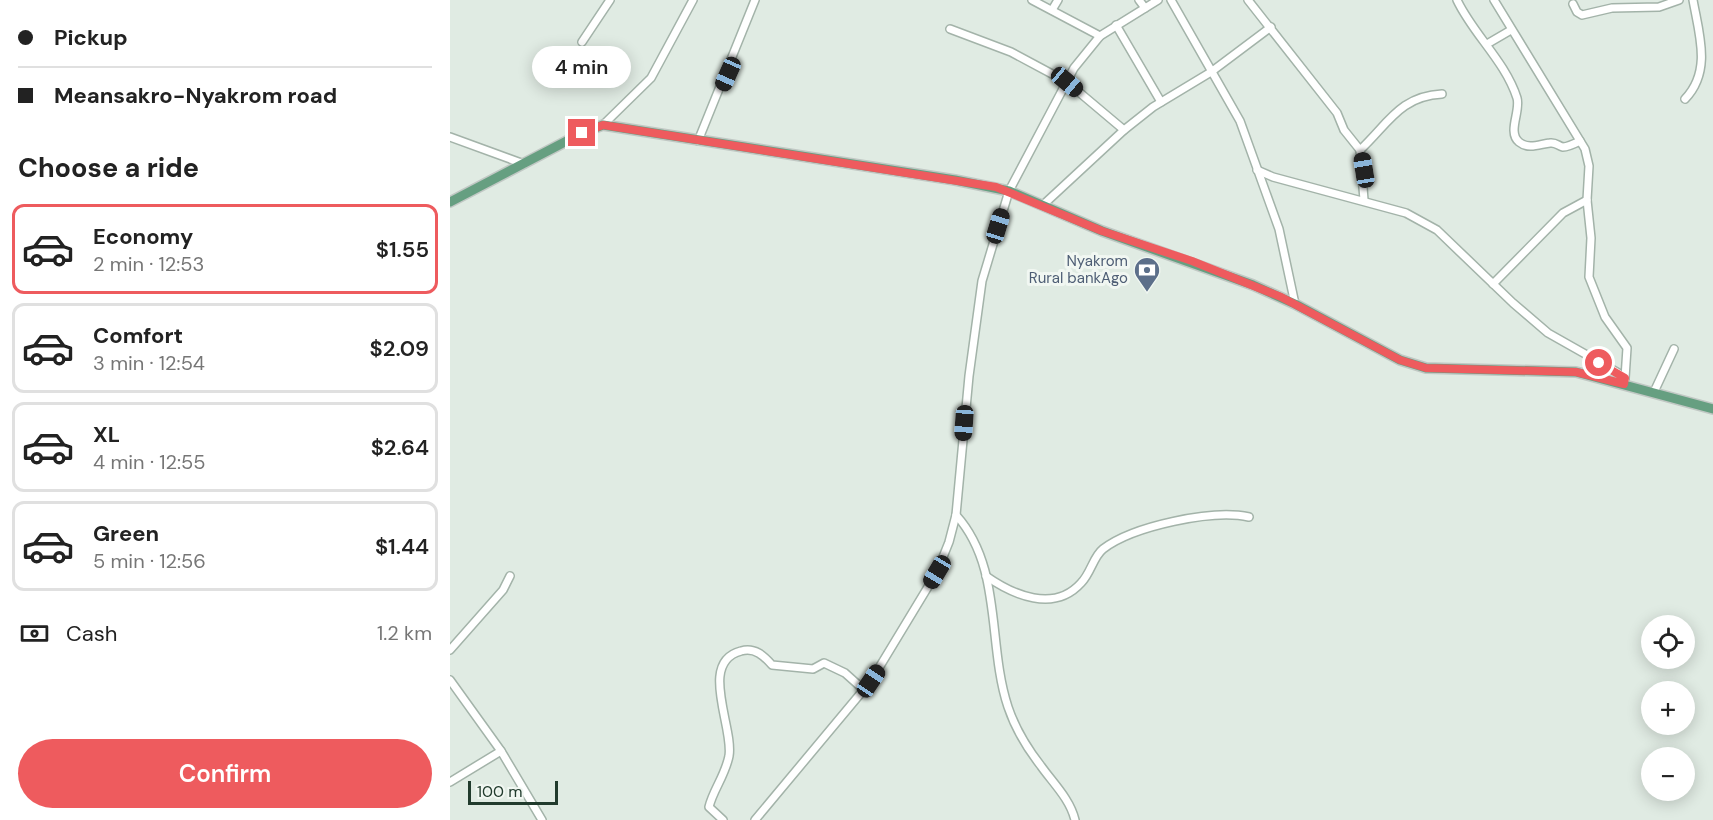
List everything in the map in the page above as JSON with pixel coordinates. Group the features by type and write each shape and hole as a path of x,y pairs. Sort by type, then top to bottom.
{"main road":[{"path":"450,201 603,125 921,174 1009,191 1102,231 1213,269 1296,304 1400,360 1426,368 1559,370 1625,381 1654,392 1713,408"}],"street":[{"path":"582,42 610,0"},
{"path":"603,125 651,78 693,0"},
{"path":"698,141 755,0"},
{"path":"1032,0 1100,36"},
{"path":"1052,10 1058,0"},
{"path":"1139,0 1145,8"},
{"path":"755,820 864,690 888,656 937,572 949,542 956,515 968,388 982,281 1009,191 1067,82 1100,36 1158,0"},
{"path":"1171,0 1240,121 1284,248 1296,304"},
{"path":"1248,0 1337,113 1344,130 1360,150 1364,200"},
{"path":"1457,0 1487,44 1517,100 1514,126 1517,140 1523,144 1539,147 1551,142 1565,147 1580,141"},
{"path":"1257,170 1273,177 1364,200 1423,220 1437,230 1492,284 1548,333 1625,381 1627,348 1605,317 1589,277 1591,238 1587,200 1589,166 1580,141 1494,0"},
{"path":"1573,4 1577,12 1582,15 1612,8 1659,7 1679,0"},
{"path":"1685,99 1698,83 1702,65 1693,0"},
{"path":"1116,25 1161,102"},
{"path":"1043,205 1124,130 1161,102 1212,72 1271,27"},
{"path":"950,29 1011,52 1067,82 1124,130"},
{"path":"1487,44 1511,30"},
{"path":"1360,150 1401,106 1431,94 1442,94"},
{"path":"450,136 524,164"},
{"path":"1492,284 1563,213 1587,200"},
{"path":"1654,392 1674,349"},
{"path":"986,576 1006,590 1024,597 1056,598 1071,593 1082,583 1100,551 1130,536 1188,518 1225,513 1249,517"},
{"path":"956,515 965,526 986,576 999,670 1008,707 1022,740 1060,790 1075,820"},
{"path":"450,650 503,590 510,576"},
{"path":"723,820 709,807 720,785 729,753 719,680 725,661 732,655 745,650 762,653 772,665 813,669 824,663 845,673 864,690"},
{"path":"450,680 501,750 542,820"},
{"path":"450,782 501,750"}],"place":[{"name":"Nyakrom Rural bankAgo","path":"1147,293"}],"route":[{"path":"582,133 603,125 996,187 1102,231 1192,261 1253,285 1296,304 1379,350 1400,360 1426,368 1559,370 1624,384 1625,378 1599,363"}]}
